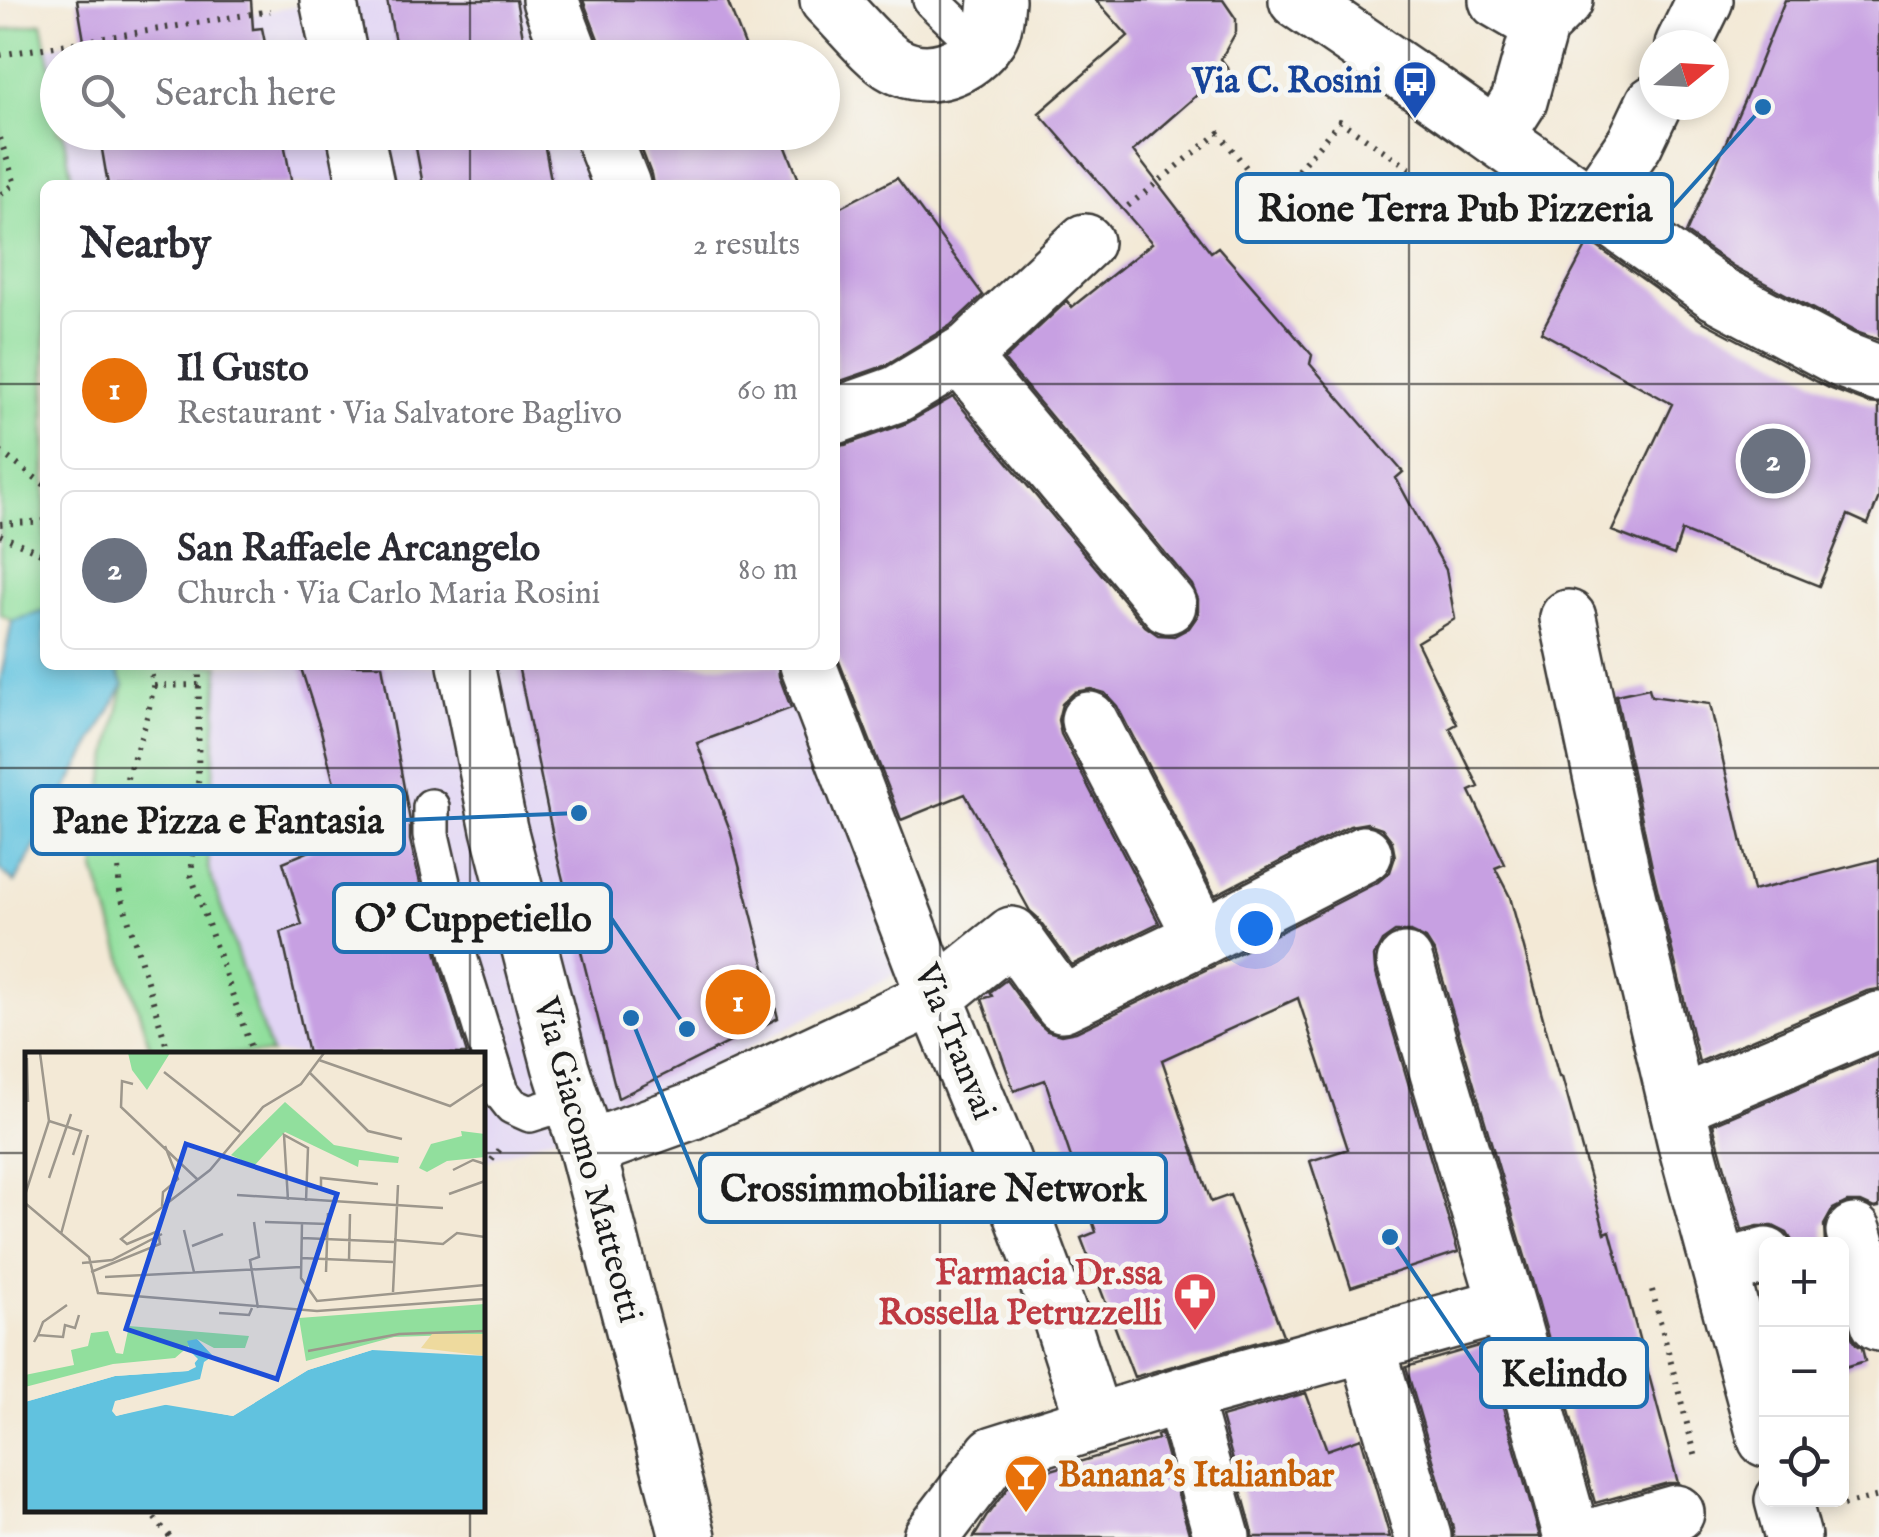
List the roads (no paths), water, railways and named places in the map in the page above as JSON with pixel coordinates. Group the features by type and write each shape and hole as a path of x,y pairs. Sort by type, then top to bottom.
{"street":[{"path":"550,0 565,40"},
{"path":"828,0 891,63 915,74 946,71 965,61 988,24"},
{"path":"1296,0 1478,156 1592,206 1716,293 1843,360 1879,374"},
{"path":"1690,30 1705,0"},
{"path":"304,4 328,40"},
{"path":"1478,156 1519,101 1534,8"},
{"path":"1592,206 1646,120"},
{"path":"359,150 365,180"},
{"path":"608,150 620,180"},
{"path":"840,414 897,394 970,350 1085,242"},
{"path":"960,356 1168,605"},
{"path":"1568,618 1622,874 1678,1105 1743,1262 1763,1417"},
{"name":"Via Giacomo Matteotti","path":"467,670 500,828 555,1047 688,1537"},
{"name":"Via Tranvai","path":"810,670 935,997 1002,1158 1060,1313 1094,1421"},
{"path":"1089,720 1202,937"},
{"path":"579,1125 690,1112 935,997 1012,935 1062,1004 1364,854"},
{"path":"1405,962 1572,1537"},
{"path":"1678,1105 1879,1020"},
{"path":"1847,1234 1879,1323"},
{"path":"930,1537 994,1454 1182,1395 1507,1305"},
{"path":"1366,1345 1423,1537"},
{"path":"1182,1395 1222,1537"},
{"path":"1785,1507 1793,1537"},
{"path":"1591,1537 1676,1513"}],"lane":[{"path":"932,0 988,24"},
{"path":"431,806 431,835 459,958 501,1092 512,1106 530,1114 579,1125"}],"water":[{"path":"40,613 40,670 116,670 124,685 15,883 0,870 0,682 12,621"}],"place":[{"name":"Rione Terra Pub Pizzeria","path":"1763,107"},
{"name":"Via C. Rosini","path":"1415,120"},
{"name":"San Raffaele Arcangelo","path":"1773,461"},
{"name":"Pane Pizza e Fantasia","path":"579,813"},
{"name":"Il Gusto","path":"738,1002"},
{"name":"Crossimmobiliare Network","path":"631,1018"},
{"name":"O' Cuppetiello","path":"687,1029"},
{"name":"Kelindo","path":"1390,1237"},
{"name":"Farmacia Dr.ssa Rossella Petruzzelli","path":"1195,1332"},
{"name":"Banana's Italianbar","path":"1026,1514"}]}
